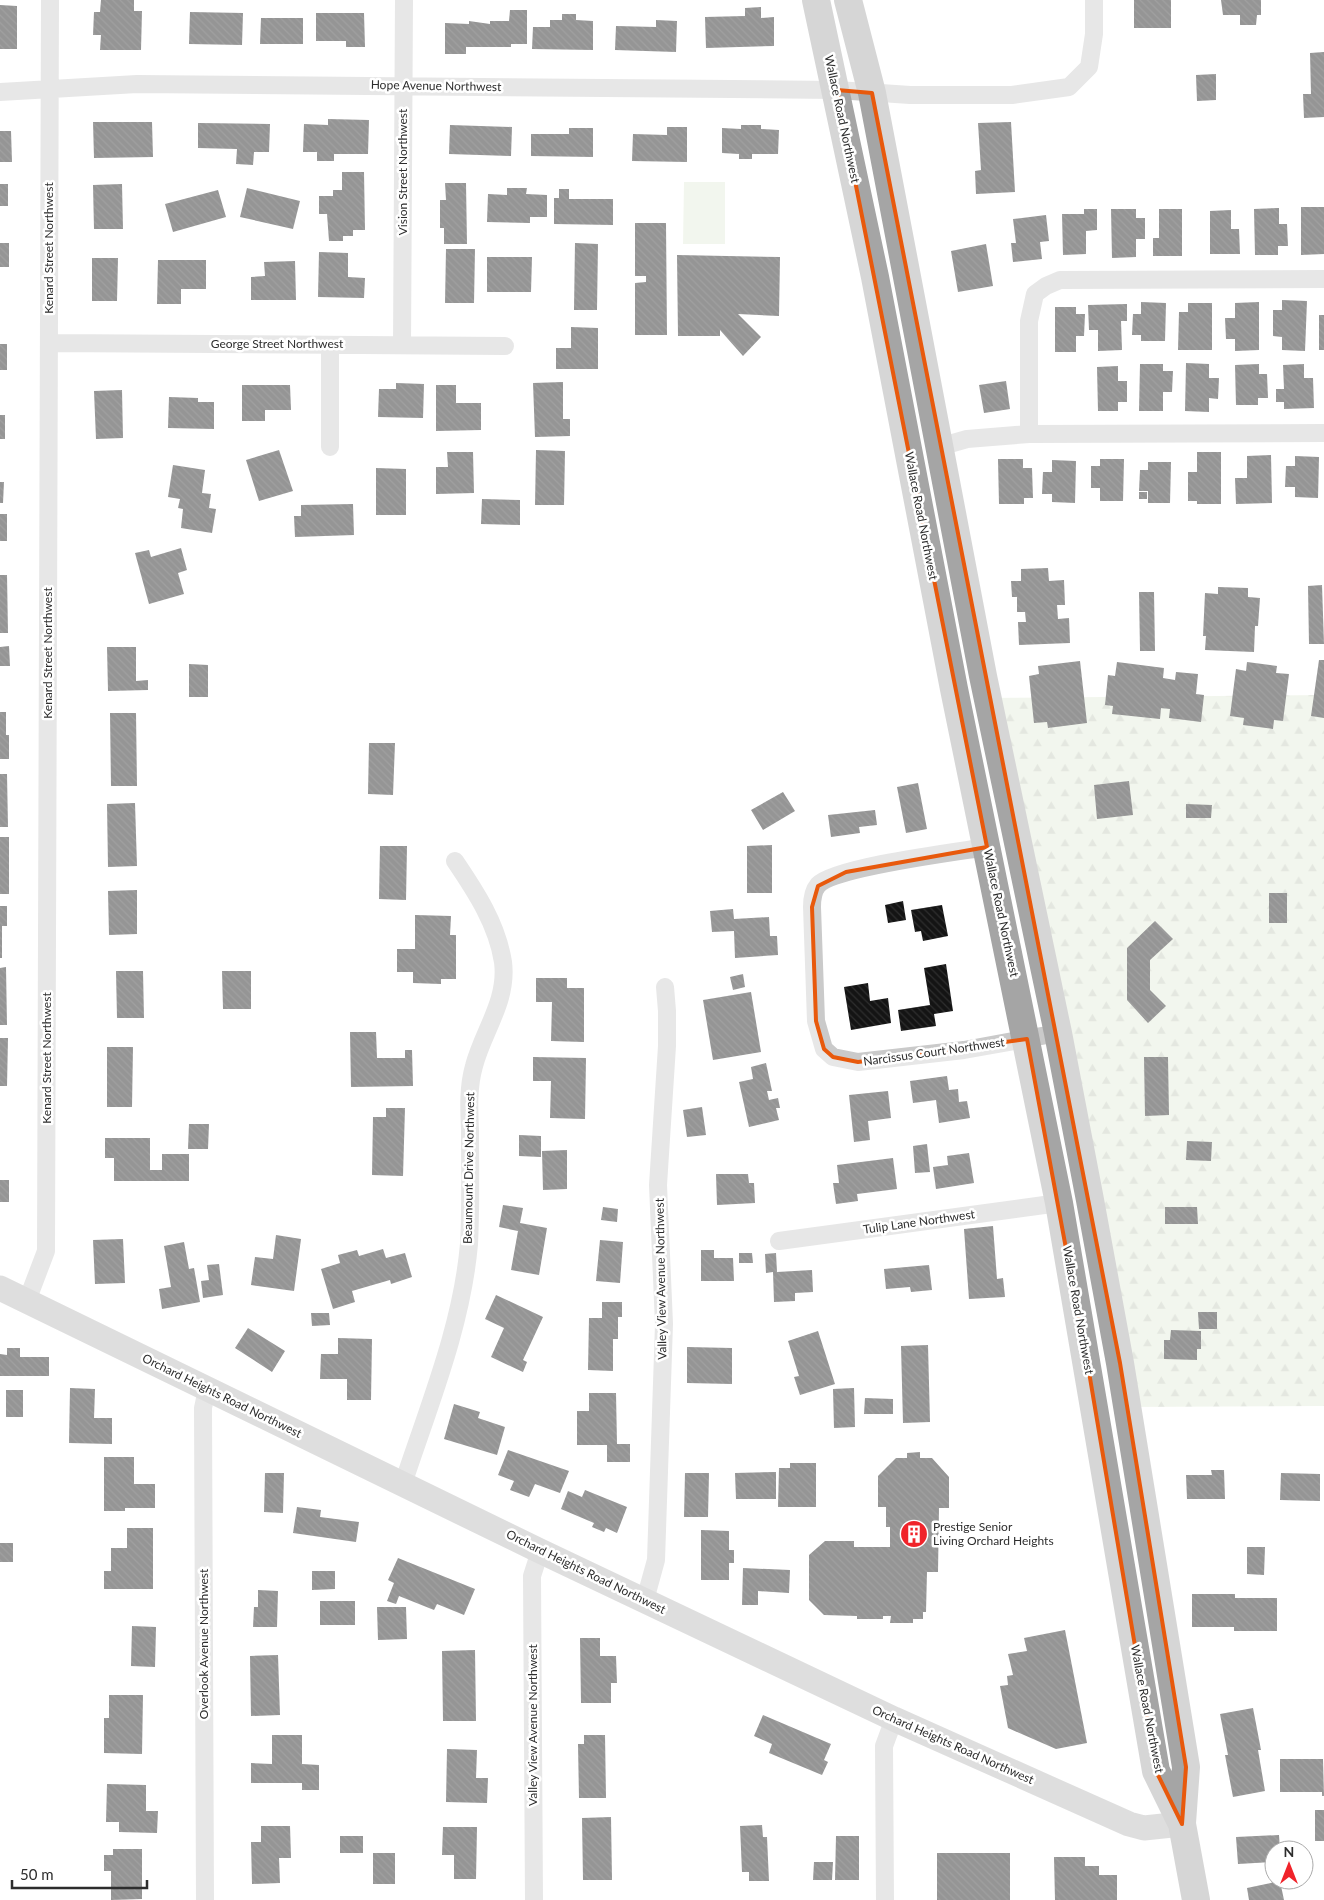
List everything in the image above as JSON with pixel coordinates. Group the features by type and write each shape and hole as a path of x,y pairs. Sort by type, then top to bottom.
{"main road":[{"name":"Wallace Road Northwest","path":"816,0 837,90 1059,1203 1156,1771 1182,1824"},
{"name":"Wallace Road Northwest","path":"848,0 872,94 991,710 1058,1033 1120,1363 1186,1767 1182,1824 1196,1900"},
{"path":"928,553 942,557 946,563 964,656 972,678 991,710"},
{"name":"Orchard Heights Road Northwest","path":"0,1288 540,1551 894,1719 1129,1824 1144,1828 1182,1824"}],"street":[{"name":"Kenard Street Northwest","path":"27,1302 46,1251 50,0"},
{"name":"Vision Street Northwest","path":"402,345 404,0"},
{"name":"Hope Avenue Northwest","path":"0,92 137,84 837,90 872,94 1012,95 1069,87 1089,67 1094,34 1094,0"},
{"path":"1029,434 1029,321 1035,294 1046,286 1060,280 1324,279"},
{"name":"George Street Northwest","path":"49,343 506,346"},
{"path":"330,345 330,446"},
{"path":"939,447 967,439 1029,434 1324,433"},
{"name":"Narcissus Court Northwest","path":"987,847 846,872 818,886 813,896 812,907 814,992 819,1036 824,1049 832,1056 858,1062 964,1050 1058,1033"},
{"name":"Beaumount Drive Northwest","path":"404,1484 456,1322 469,1244 469,1096 474,1066 497,1010 502,987 503,964 499,942 475,890 455,860"},
{"name":"Valley View Avenue Northwest","path":"645,1600 656,1560 663,1352 658,1185 667,1046 667,1011 664,987"},
{"name":"Tulip Lane Northwest","path":"779,1241 1059,1203"},
{"name":"Overlook Avenue Northwest","path":"204,1900 203,1408 207,1389"},
{"name":"Valley View Avenue Northwest","path":"534,1900 532,1576 540,1551"},
{"path":"885,1900 884,1746 894,1719"}],"highlighted area":[{"path":"837,90 872,93 1120,1363 1186,1767 1182,1824 1156,1771 1089,1372 1027,1039 858,1062 833,1057 824,1049 816,1021 812,907 818,886 846,872 987,847"}],"green space":[{"path":"684,182 725,182 725,244 683,244"},
{"path":"1324,695 1324,1406 1132,1407 982,698"}],"building":[{"path":"101,0 134,0 134,11 142,11 141,50 100,50 101,35 93,35 94,12 100,12"},
{"path":"1134,0 1171,0 1171,28 1134,28"},
{"path":"1221,0 1261,0 1261,15 1257,15 1256,25 1240,25 1240,15 1223,15"},
{"path":"0,5 17,6 17,49 0,49"},
{"path":"761,7 761,18 774,17 774,46 706,48 705,17 745,16 745,8"},
{"path":"510,10 527,10 527,44 511,44 511,47 466,47 466,54 445,54 445,23 469,24 469,21 490,24 490,21 509,21"},
{"path":"190,12 243,13 242,45 189,44"},
{"path":"316,13 364,13 365,47 346,47 346,41 316,41"},
{"path":"562,14 576,14 576,20 593,21 593,50 532,49 533,27 550,27 550,20 562,20"},
{"path":"261,18 303,18 303,44 260,44"},
{"path":"656,20 677,21 676,52 615,50 616,26 656,27"},
{"path":"1324,52 1324,117 1304,118 1303,94 1311,94 1310,53"},
{"path":"1216,74 1216,100 1197,101 1196,75"},
{"path":"328,119 369,120 368,154 334,154 334,161 317,161 317,152 303,152 304,124 328,125"},
{"path":"93,122 152,122 153,157 94,158"},
{"path":"1011,122 1015,192 976,194 975,171 981,170 978,123"},
{"path":"198,123 270,124 269,152 254,152 253,165 236,164 237,149 198,148"},
{"path":"450,125 512,127 511,156 449,154"},
{"path":"741,125 761,125 761,129 779,130 778,154 752,154 752,159 739,159 739,154 722,153 722,128 741,129"},
{"path":"667,127 687,127 687,162 632,161 633,134 667,135"},
{"path":"569,128 593,128 593,157 531,156 531,134 569,134"},
{"path":"0,131 11,131 12,162 0,162"},
{"path":"342,172 364,172 365,230 353,230 353,236 343,236 343,241 329,241 327,214 319,214 319,196 333,196 333,190 342,190"},
{"path":"445,183 466,183 467,244 444,244 444,228 440,228 440,200 446,200"},
{"path":"0,184 8,184 8,206 0,206"},
{"path":"122,184 123,229 94,229 93,185"},
{"path":"247,188 300,201 293,229 240,217"},
{"path":"507,188 527,188 526,194 547,195 547,217 530,217 530,223 487,222 488,194 507,195"},
{"path":"559,189 569,189 569,199 613,199 613,225 554,224 554,198 559,198"},
{"path":"218,190 226,217 173,232 165,204"},
{"path":"1301,207 1324,207 1324,254 1301,255"},
{"path":"1279,208 1279,224 1287,224 1288,246 1278,246 1278,255 1255,255 1254,209"},
{"path":"1084,209 1097,209 1097,230 1086,231 1086,254 1063,255 1062,214 1084,214"},
{"path":"1111,209 1136,209 1136,218 1145,218 1145,239 1136,239 1136,257 1112,258"},
{"path":"1159,209 1182,209 1182,256 1153,256 1153,238 1159,238"},
{"path":"1231,210 1231,229 1239,229 1240,254 1210,254 1210,211"},
{"path":"1046,215 1049,241 1040,242 1042,259 1013,262 1011,243 1016,243 1013,219"},
{"path":"635,223 666,223 667,335 635,335 635,283 646,282 646,276 635,276"},
{"path":"0,243 9,243 9,267 0,267"},
{"path":"575,243 598,244 597,310 574,310"},
{"path":"986,244 993,286 958,292 951,251"},
{"path":"446,249 475,249 474,303 445,303"},
{"path":"319,252 348,253 348,277 365,278 364,298 318,297"},
{"path":"677,255 780,257 779,316 738,314 761,337 743,356 720,330 720,336 678,336"},
{"path":"487,257 532,257 531,292 487,292"},
{"path":"92,258 118,258 117,301 92,301"},
{"path":"158,260 206,260 206,289 181,289 181,304 157,304"},
{"path":"295,261 296,300 251,300 251,277 265,276 264,262"},
{"path":"1282,300 1307,301 1305,351 1282,350 1282,337 1273,336 1273,310 1282,310"},
{"path":"1141,302 1166,303 1165,341 1141,341 1141,335 1132,335 1133,314 1141,314"},
{"path":"1259,302 1259,350 1235,351 1235,339 1226,339 1225,318 1235,318 1235,303"},
{"path":"1188,303 1212,303 1212,350 1178,350 1179,312 1188,312"},
{"path":"1127,304 1127,321 1121,321 1122,350 1098,351 1098,330 1089,330 1088,305"},
{"path":"1055,307 1076,307 1076,314 1085,314 1084,336 1076,336 1076,352 1055,352"},
{"path":"1319,315 1324,315 1324,350 1319,350"},
{"path":"571,327 598,328 598,369 556,369 556,348 571,348"},
{"path":"0,344 7,344 7,370 0,370"},
{"path":"1186,363 1209,364 1209,378 1219,378 1218,399 1209,398 1209,412 1185,411"},
{"path":"1140,364 1163,364 1163,371 1173,371 1172,392 1163,392 1163,411 1139,411"},
{"path":"1259,364 1259,374 1267,374 1268,398 1258,398 1258,405 1236,405 1235,365"},
{"path":"1304,364 1304,378 1313,378 1314,408 1284,409 1284,402 1276,402 1276,389 1284,389 1283,365"},
{"path":"1118,366 1118,381 1127,381 1127,402 1118,402 1118,411 1098,411 1097,367"},
{"path":"1006,381 1010,409 984,413 979,385"},
{"path":"563,382 563,419 570,419 570,436 535,437 533,383"},
{"path":"396,383 424,384 423,418 378,417 379,389 396,389"},
{"path":"242,385 290,385 291,410 265,410 265,421 242,421"},
{"path":"436,385 456,385 456,403 481,403 481,430 436,431"},
{"path":"122,390 123,438 96,439 94,391"},
{"path":"169,397 198,398 198,402 214,402 214,429 168,428"},
{"path":"0,415 5,415 5,439 0,439"},
{"path":"279,450 293,491 259,501 246,460"},
{"path":"536,450 565,451 564,505 535,505"},
{"path":"447,452 473,452 474,493 436,494 436,467 448,467"},
{"path":"1197,452 1221,452 1221,504 1197,504 1197,501 1188,501 1188,472 1197,472"},
{"path":"1271,455 1272,503 1236,504 1235,478 1247,478 1247,456"},
{"path":"1295,456 1319,457 1318,498 1295,497 1295,487 1285,487 1286,466 1295,466"},
{"path":"998,459 1023,459 1023,468 1032,468 1033,498 1024,498 1024,504 999,504"},
{"path":"1100,459 1124,459 1123,501 1100,501 1100,488 1091,488 1091,466 1100,466"},
{"path":"1052,460 1076,461 1075,503 1052,502 1052,494 1042,494 1043,472 1052,472"},
{"path":"1148,462 1171,462 1170,503 1148,503 1148,491 1139,491 1140,470 1148,470"},
{"path":"173,465 205,470 202,493 211,494 209,508 216,509 212,533 181,528 183,509 178,508 180,499 168,497"},
{"path":"376,468 406,469 406,515 376,515"},
{"path":"0,482 4,482 3,503 0,503"},
{"path":"1139,492 1147,492 1147,499 1139,499"},
{"path":"482,499 520,500 520,525 481,524"},
{"path":"353,504 354,535 295,537 294,516 301,516 301,505"},
{"path":"0,514 7,514 7,541 0,541"},
{"path":"181,548 187,570 178,573 184,594 149,604 135,553 149,550 151,557"},
{"path":"1048,568 1049,581 1064,580 1065,605 1057,605 1058,619 1069,618 1070,643 1019,645 1018,622 1026,622 1025,612 1017,612 1017,597 1012,597 1011,581 1021,581 1021,569"},
{"path":"0,575 7,575 8,633 0,633"},
{"path":"1322,585 1324,644 1309,644 1308,586"},
{"path":"1218,587 1248,588 1248,597 1260,598 1258,626 1255,626 1254,652 1205,650 1206,636 1203,636 1205,593 1218,594"},
{"path":"1139,592 1154,592 1155,651 1140,651"},
{"path":"9,646 10,666 0,666 0,647"},
{"path":"107,647 136,647 136,681 148,680 148,690 108,691"},
{"path":"1319,660 1324,660 1324,718 1311,716"},
{"path":"1080,661 1087,723 1048,728 1047,722 1034,723 1029,676 1039,674 1038,666"},
{"path":"1117,662 1164,668 1163,678 1175,680 1176,672 1198,674 1196,694 1204,695 1201,722 1169,718 1170,709 1161,708 1160,719 1112,714 1113,706 1105,705 1108,675 1115,676"},
{"path":"1247,662 1277,666 1276,673 1289,674 1283,721 1274,720 1273,729 1243,725 1244,718 1230,716 1236,669 1246,671"},
{"path":"189,664 208,665 208,697 189,697"},
{"path":"0,712 6,712 6,735 9,735 9,759 0,759"},
{"path":"110,713 136,713 137,786 111,786"},
{"path":"369,743 395,743 393,795 368,794"},
{"path":"0,774 7,774 8,827 0,827"},
{"path":"1129,781 1133,815 1097,819 1094,785"},
{"path":"918,783 927,829 906,833 897,787"},
{"path":"783,792 795,811 763,830 751,810"},
{"path":"135,803 137,866 108,867 107,804"},
{"path":"1186,804 1212,805 1211,818 1186,818"},
{"path":"875,810 877,825 859,827 860,833 831,837 828,815"},
{"path":"0,837 9,837 9,894 0,894"},
{"path":"772,845 772,893 747,893 747,846"},
{"path":"380,846 407,846 406,900 379,899"},
{"path":"137,890 137,934 109,935 108,891"},
{"path":"1269,893 1287,893 1287,923 1269,923"},
{"path":"903,901 906,920 888,923 885,905"},
{"path":"942,905 948,936 923,941 921,931 915,932 911,910"},
{"path":"0,906 7,906 7,926 2,926 2,958 0,958"},
{"path":"733,909 734,919 769,917 770,936 777,936 778,955 735,958 734,931 712,932 710,911"},
{"path":"415,915 451,916 450,935 456,935 456,979 441,979 441,984 413,983 413,972 397,972 397,949 415,949"},
{"path":"1155,921 1173,939 1150,960 1150,990 1166,1006 1148,1023 1127,1000 1127,948"},
{"path":"946,964 953,1011 934,1014 936,1026 901,1031 898,1010 930,1005 924,968"},
{"path":"6,967 7,1025 0,1025 0,968"},
{"path":"116,971 143,971 144,1018 117,1018"},
{"path":"222,971 251,971 251,1009 223,1009"},
{"path":"743,974 745,987 733,990 730,977"},
{"path":"536,978 567,978 567,988 584,988 584,1042 551,1041 552,1002 536,1002"},
{"path":"868,983 870,1001 888,998 891,1023 851,1030 844,987"},
{"path":"751,992 761,1052 713,1060 703,1000"},
{"path":"350,1032 376,1032 377,1058 405,1058 405,1050 412,1050 413,1086 351,1087"},
{"path":"0,1038 8,1038 7,1086 0,1086"},
{"path":"107,1047 133,1047 132,1107 107,1107"},
{"path":"533,1057 586,1058 585,1119 550,1118 551,1081 533,1081"},
{"path":"1144,1057 1168,1057 1169,1115 1145,1116"},
{"path":"766,1063 772,1091 767,1091 769,1100 778,1098 780,1108 776,1108 779,1120 749,1127 739,1082 753,1079 751,1067"},
{"path":"947,1076 949,1090 958,1089 959,1102 967,1101 970,1118 939,1123 936,1100 913,1103 910,1081"},
{"path":"888,1091 891,1118 868,1121 870,1140 854,1142 849,1095"},
{"path":"702,1107 706,1135 687,1137 683,1110"},
{"path":"386,1108 405,1108 403,1176 372,1175 373,1117 386,1117"},
{"path":"189,1124 209,1124 208,1149 188,1149"},
{"path":"519,1135 541,1136 541,1157 519,1156"},
{"path":"105,1138 150,1138 150,1170 162,1170 162,1154 189,1154 189,1181 114,1181 114,1158 105,1158"},
{"path":"1187,1141 1212,1142 1211,1161 1186,1160"},
{"path":"927,1144 930,1172 915,1173 913,1146"},
{"path":"567,1150 567,1189 543,1190 542,1151"},
{"path":"969,1153 974,1183 936,1189 933,1167 948,1165 947,1156"},
{"path":"893,1158 897,1189 857,1194 858,1201 836,1204 833,1183 839,1183 837,1165"},
{"path":"716,1174 748,1174 749,1183 754,1183 755,1203 717,1205"},
{"path":"0,1180 9,1180 9,1202 0,1202"},
{"path":"503,1205 523,1208 520,1223 547,1228 539,1275 511,1270 518,1231 499,1227"},
{"path":"603,1207 618,1209 617,1222 601,1220"},
{"path":"1165,1207 1197,1207 1198,1224 1165,1224"},
{"path":"993,1226 997,1279 1003,1278 1005,1297 969,1299 964,1229"},
{"path":"276,1235 301,1239 294,1291 251,1285 255,1257 273,1259"},
{"path":"123,1239 125,1283 95,1284 93,1240"},
{"path":"600,1240 623,1242 620,1283 596,1281"},
{"path":"184,1242 189,1269 194,1268 200,1302 162,1309 159,1289 171,1287 164,1246"},
{"path":"383,1249 386,1258 405,1253 412,1277 391,1284 390,1280 352,1291 355,1302 333,1309 321,1269 340,1263 338,1255 357,1250 359,1256"},
{"path":"701,1250 714,1250 714,1258 733,1258 734,1281 701,1281"},
{"path":"739,1253 752,1253 753,1263 739,1263"},
{"path":"776,1253 777,1272 812,1270 813,1292 795,1293 795,1301 774,1302 773,1272 766,1273 765,1254"},
{"path":"219,1264 223,1295 203,1298 201,1281 209,1280 207,1265"},
{"path":"929,1265 932,1290 911,1292 910,1287 886,1289 884,1269"},
{"path":"496,1295 543,1317 523,1360 527,1362 523,1372 491,1357 504,1328 485,1319"},
{"path":"602,1302 622,1302 622,1317 618,1317 618,1339 613,1339 613,1371 588,1370 589,1318 602,1318"},
{"path":"1198,1312 1217,1312 1217,1329 1199,1329"},
{"path":"311,1313 329,1313 330,1325 312,1326"},
{"path":"248,1328 285,1351 272,1372 235,1348"},
{"path":"1171,1330 1201,1331 1201,1349 1197,1349 1197,1360 1164,1359 1164,1340 1170,1340"},
{"path":"818,1331 835,1384 800,1395 794,1377 799,1376 788,1341"},
{"path":"338,1338 372,1339 371,1400 347,1400 347,1379 320,1379 321,1354 338,1354"},
{"path":"928,1345 930,1422 903,1423 901,1346"},
{"path":"687,1347 732,1348 732,1384 687,1383"},
{"path":"7,1348 20,1348 20,1357 49,1357 49,1376 0,1376 0,1354 7,1355"},
{"path":"70,1388 95,1389 94,1418 112,1418 112,1444 69,1443"},
{"path":"854,1388 855,1427 834,1428 833,1389"},
{"path":"6,1390 23,1390 23,1417 6,1417"},
{"path":"589,1393 616,1393 617,1444 630,1444 630,1462 607,1462 607,1445 577,1445 577,1411 589,1411"},
{"path":"865,1398 893,1399 893,1414 864,1414"},
{"path":"454,1404 480,1412 478,1418 505,1427 497,1455 444,1439"},
{"path":"508,1450 569,1471 560,1493 535,1484 529,1497 510,1490 514,1481 498,1475"},
{"name":"Prestige Senior Living Orchard Heights","path":"920,1452 920,1458 932,1458 949,1477 949,1508 939,1508 938,1572 927,1572 926,1612 923,1612 923,1619 913,1619 913,1623 890,1623 891,1616 883,1616 883,1619 857,1619 857,1616 824,1615 809,1600 809,1555 825,1541 854,1541 854,1547 890,1547 890,1527 886,1527 886,1507 878,1507 878,1476 896,1458 907,1458 907,1453"},
{"path":"104,1457 134,1457 134,1484 155,1484 155,1508 125,1508 125,1511 104,1511"},
{"path":"790,1463 816,1463 816,1507 778,1507 779,1468 790,1468"},
{"path":"1211,1470 1224,1470 1225,1499 1187,1499 1186,1475 1212,1475"},
{"path":"776,1472 776,1499 736,1499 735,1473"},
{"path":"265,1473 284,1473 283,1513 264,1512"},
{"path":"685,1473 709,1473 708,1517 684,1517"},
{"path":"1281,1473 1320,1474 1320,1501 1280,1500"},
{"path":"585,1490 627,1507 617,1533 606,1528 604,1532 592,1527 594,1523 561,1509 568,1491 582,1497"},
{"path":"297,1507 321,1510 320,1517 359,1522 356,1542 293,1533"},
{"path":"127,1528 153,1528 153,1589 104,1589 104,1571 111,1571 111,1548 127,1548"},
{"path":"701,1530 729,1531 729,1550 734,1550 734,1563 729,1563 729,1580 701,1580"},
{"path":"0,1543 13,1543 13,1562 0,1562"},
{"path":"1247,1547 1265,1547 1264,1575 1247,1574"},
{"path":"398,1558 475,1589 464,1615 437,1604 434,1610 399,1596 396,1604 387,1601 394,1583 388,1580"},
{"path":"743,1568 790,1570 789,1593 758,1591 758,1605 742,1605"},
{"path":"312,1571 335,1571 335,1589 312,1590"},
{"path":"258,1590 278,1591 277,1627 253,1627 254,1607 258,1607"},
{"path":"1192,1594 1235,1594 1235,1598 1277,1598 1277,1631 1234,1631 1234,1627 1192,1627"},
{"path":"320,1601 355,1601 355,1625 320,1625"},
{"path":"377,1607 406,1607 407,1639 378,1640"},
{"path":"132,1626 156,1627 155,1667 131,1666"},
{"path":"1065,1630 1087,1743 1056,1749 1008,1728 1000,1686 1008,1685 1007,1676 1013,1675 1008,1654 1027,1651 1024,1638"},
{"path":"580,1638 600,1638 600,1656 616,1656 617,1683 611,1683 611,1703 581,1703"},
{"path":"475,1650 476,1721 443,1721 442,1651"},
{"path":"278,1655 280,1715 251,1716 250,1656"},
{"path":"109,1695 143,1695 142,1754 104,1753 104,1718 109,1718"},
{"path":"1253,1708 1261,1750 1258,1750 1265,1791 1233,1797 1225,1755 1228,1755 1220,1714"},
{"path":"763,1715 831,1744 824,1760 828,1762 822,1775 769,1753 772,1744 754,1736"},
{"path":"272,1735 302,1735 302,1764 319,1765 319,1790 302,1790 302,1783 251,1783 251,1763 272,1764"},
{"path":"584,1735 605,1735 606,1798 579,1798 578,1744 584,1744"},
{"path":"447,1749 477,1750 476,1778 488,1778 487,1803 446,1802"},
{"path":"1280,1759 1323,1759 1324,1796 1322,1796 1322,1792 1280,1792"},
{"path":"107,1784 146,1785 146,1811 158,1811 157,1833 119,1832 119,1822 106,1822"},
{"path":"1315,1810 1324,1810 1324,1841 1315,1841"},
{"path":"611,1817 612,1880 583,1880 582,1818"},
{"path":"762,1825 763,1837 767,1837 769,1881 749,1881 749,1872 742,1872 740,1826"},
{"path":"261,1826 290,1826 291,1858 279,1858 280,1883 252,1884 251,1842 261,1842"},
{"path":"443,1827 477,1827 476,1879 454,1879 454,1855 442,1855"},
{"path":"1279,1835 1279,1840 1264,1840 1264,1863 1238,1864 1236,1837"},
{"path":"340,1836 363,1836 363,1853 340,1853"},
{"path":"836,1836 859,1836 859,1880 835,1880"},
{"path":"113,1849 142,1849 142,1899 111,1900 111,1871 104,1871 104,1855 113,1855"},
{"path":"373,1853 395,1853 395,1884 373,1884"},
{"path":"937,1853 1010,1853 1010,1900 937,1900"},
{"path":"1054,1857 1085,1857 1085,1866 1099,1866 1099,1875 1117,1875 1117,1900 1055,1900"},
{"path":"814,1862 833,1862 832,1880 813,1880"},
{"path":"1264,1884 1264,1890 1282,1890 1284,1900 1249,1900 1247,1888"}],"place":[{"name":"Prestige Senior Living Orchard Heights","path":"914,1534"}]}
